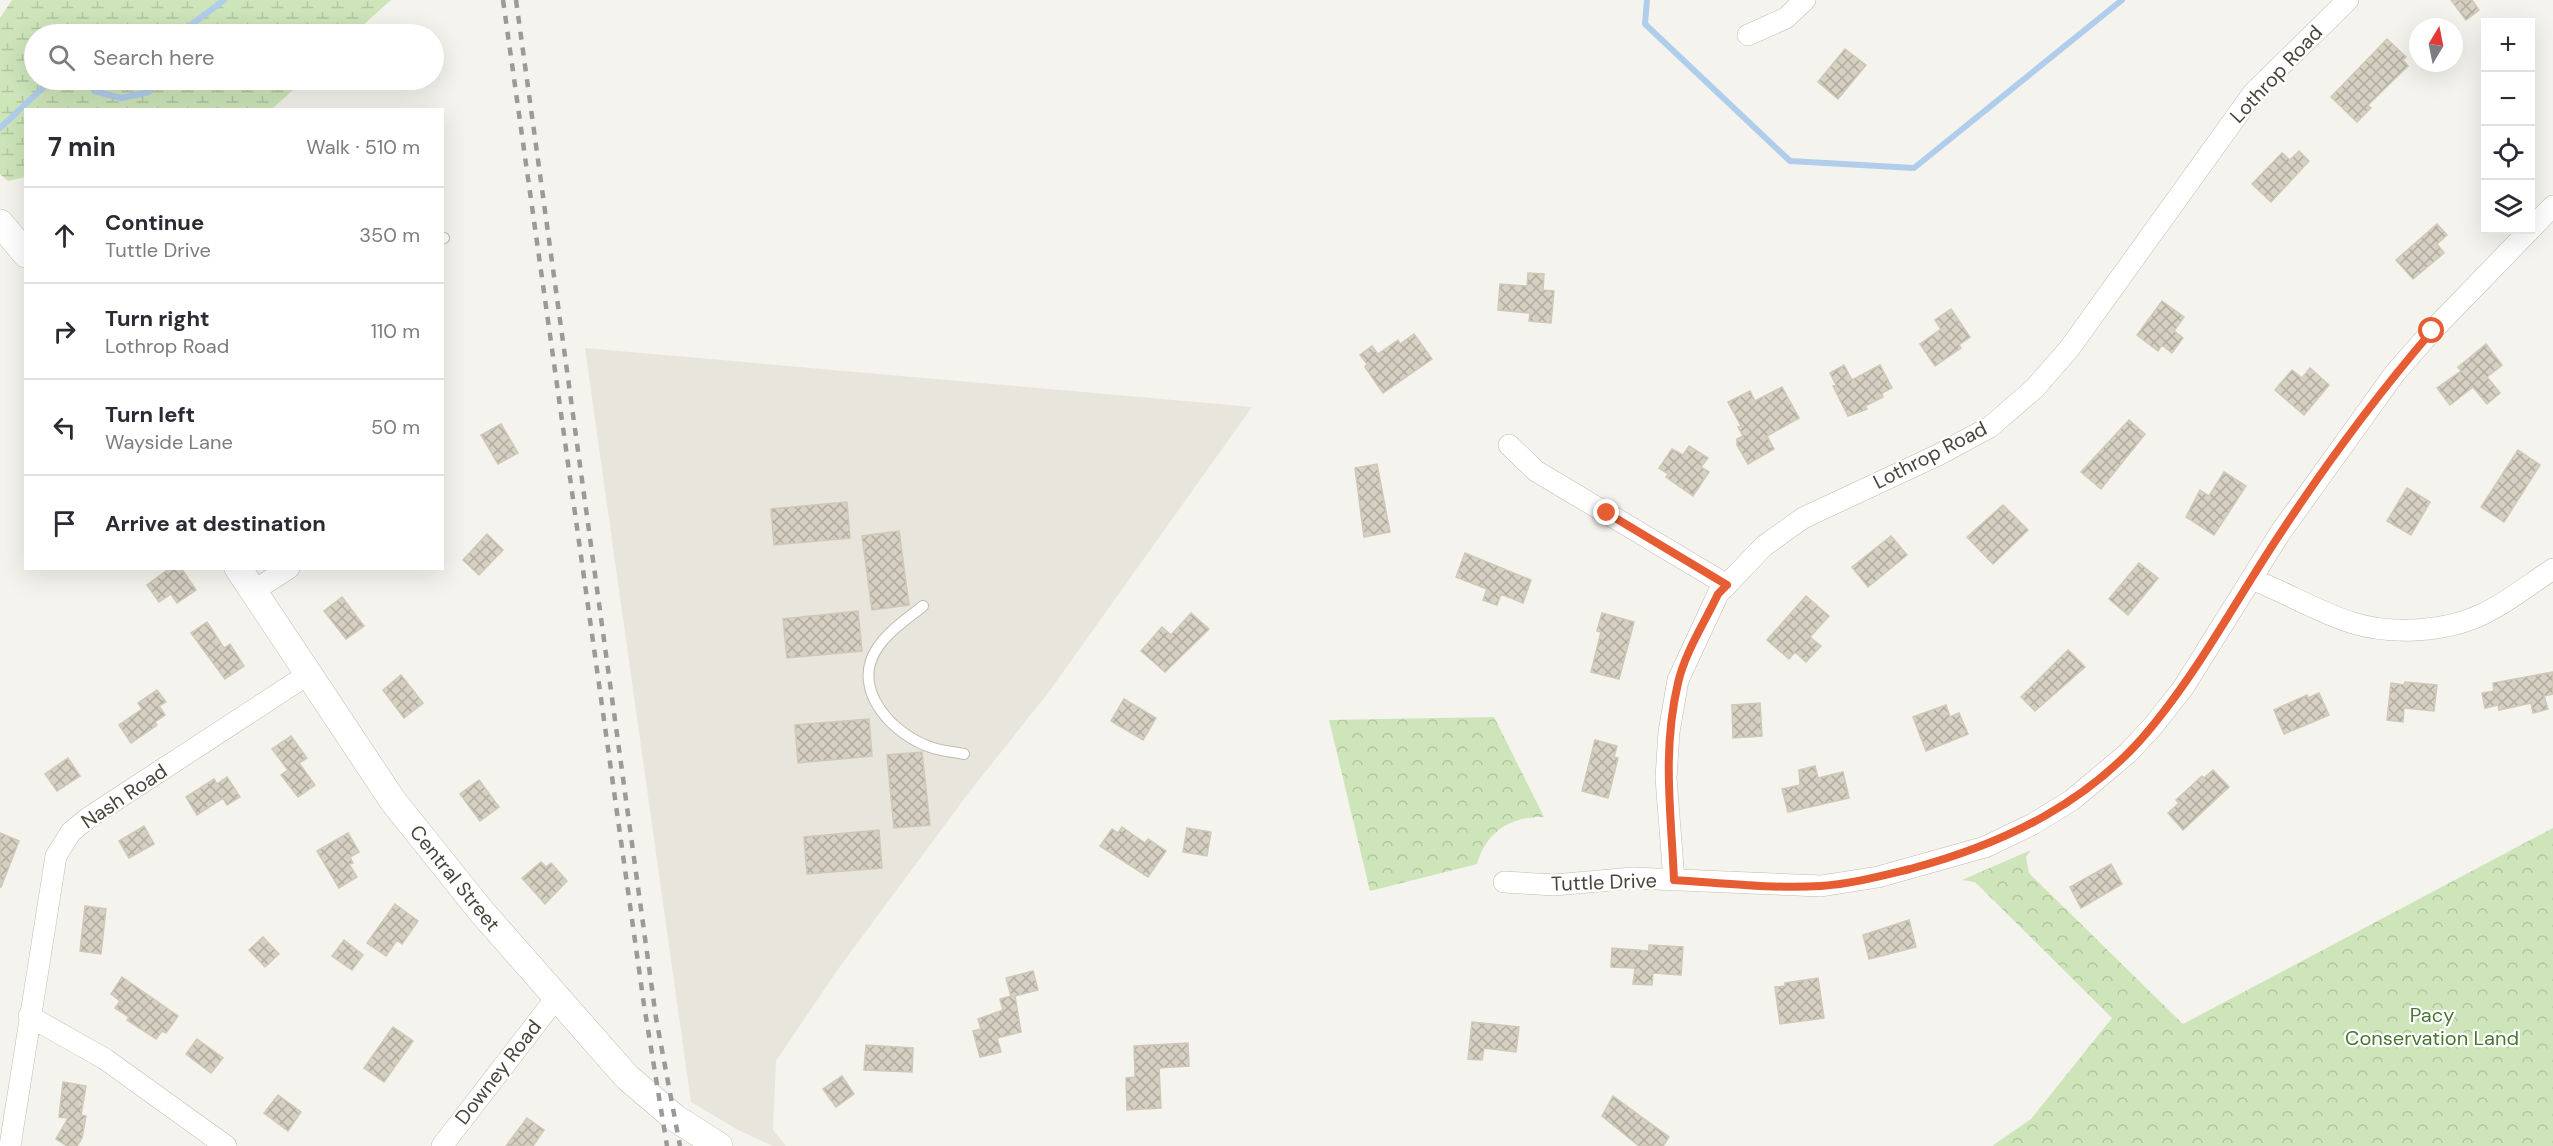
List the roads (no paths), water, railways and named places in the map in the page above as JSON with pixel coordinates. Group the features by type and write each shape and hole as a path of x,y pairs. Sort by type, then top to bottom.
{"street":[{"path":"1748,35 1786,18 1804,0"},
{"name":"Lothrop Road","path":"1674,880 1666,778 1669,732 1678,680 1718,594 1764,546 1803,518 1938,455 1990,427 2034,389 2076,340 2254,92 2348,0"},
{"name":"Tuttle Drive","path":"1504,882 1554,885 1633,878 1821,886 1878,877 1985,847 2033,824 2072,800 2104,774 2153,726 2183,688 2280,533 2395,373 2432,331 2553,206"},
{"path":"0,223 24,252"},
{"path":"1509,445 1536,471 1727,585"},
{"path":"2252,579 2353,623 2382,629 2416,629 2456,624 2484,614 2553,569"},
{"name":"Central Street","path":"239,570 393,801 556,998 627,1077 675,1118 719,1146"},
{"path":"252,592 286,570"},
{"name":"Nash Road","path":"10,1146 56,856 71,832 115,800 307,675"},
{"name":"Downey Road","path":"442,1146 556,998"},
{"path":"29,1016 105,1059 226,1146"}],"lane":[{"path":"923,606 900,624 876,650 869,670 869,690 878,708 903,733 931,747 964,754"}],"waterway":[{"path":"192,24 224,0"},
{"path":"1647,0 1645,24 1790,161 1914,168 2122,0"},
{"path":"0,128 40,90"},
{"path":"94,90 121,98 150,90"}],"railway":[{"path":"503,0 644,1005 667,1146"},
{"path":"516,0 656,1018 680,1146"}],"park label":[{"name":"Pacy Conservation Land","path":"2432,1026"}]}
